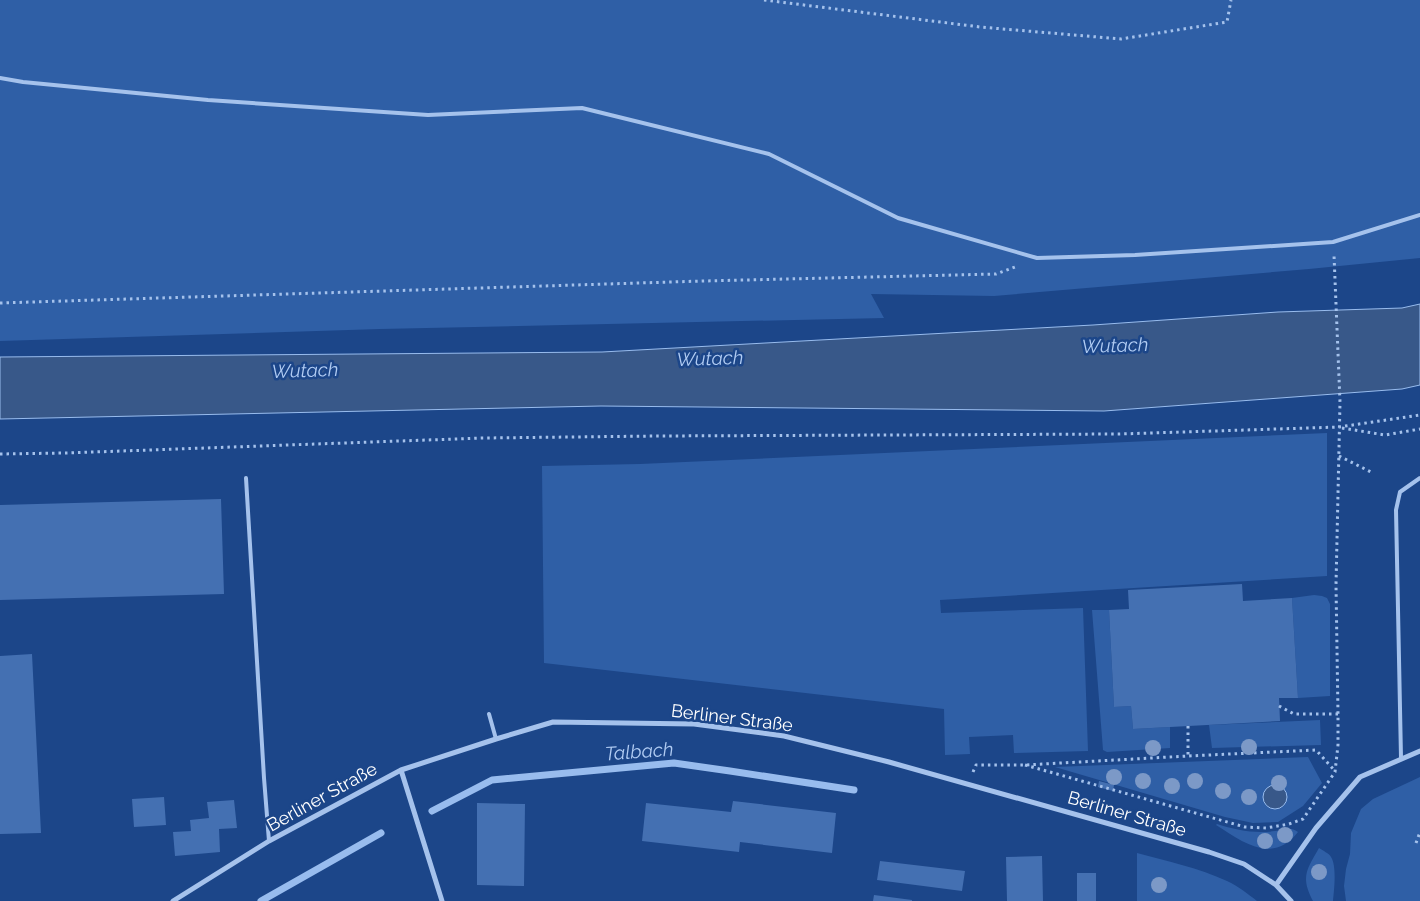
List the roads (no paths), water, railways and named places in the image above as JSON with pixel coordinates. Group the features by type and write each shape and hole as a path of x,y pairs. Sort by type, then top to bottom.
{"street":[{"name":"Berliner Straße","path":"173,901 269,841 401,770 553,722 694,724 784,736 889,762 1209,852 1244,864 1276,885 1292,901"},
{"path":"1276,885 1316,828 1360,777 1420,751"},
{"path":"401,770 442,901"}],"lane":[{"path":"0,78 23,82 208,100 428,115 582,108 769,154 898,218 1037,258 1135,255 1333,242 1420,215"},
{"path":"246,478 269,841"},
{"path":"1401,758 1396,510 1400,492 1420,478"},
{"path":"489,714 496,739"}],"water":[{"name":"Wutach","path":"1420,304 1420,385 1402,389 1104,411 601,406 0,419 0,357 602,352 1093,325 1278,312 1402,308"},
{"path":"1275,785 1283,789 1287,797 1283,805 1275,809 1267,805 1263,797 1267,789"}],"waterway":[{"name":"Talbach","path":"432,811 492,780 674,763 854,790"},
{"name":"Talbach","path":"261,901 381,833"}]}
